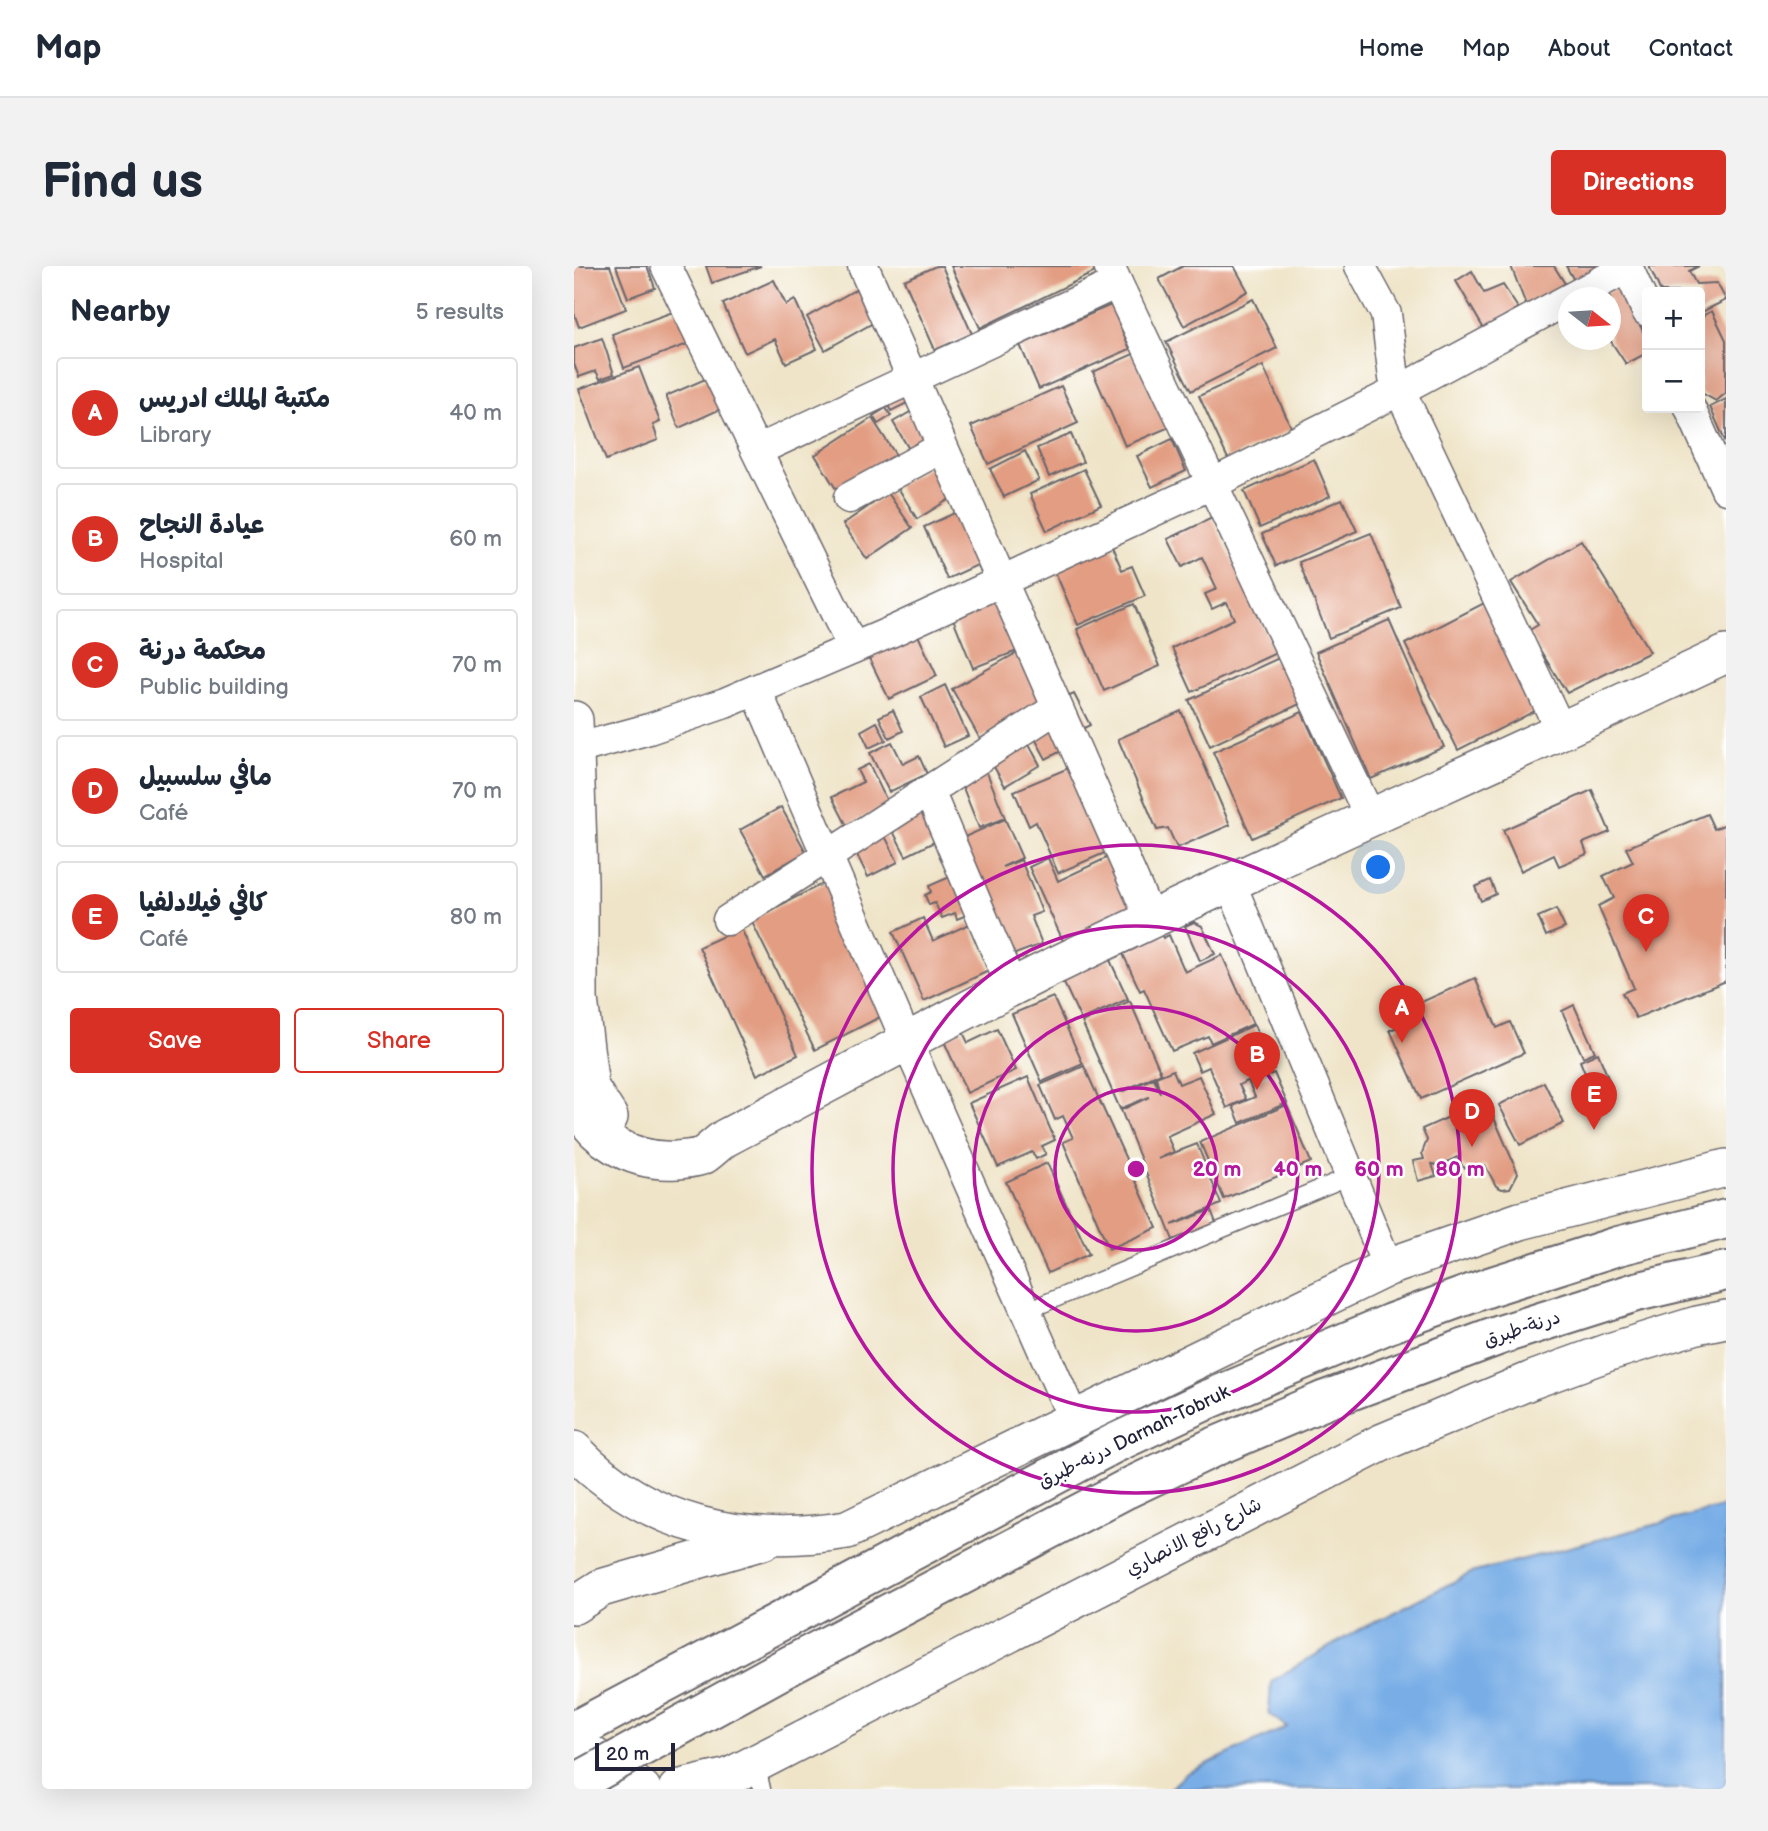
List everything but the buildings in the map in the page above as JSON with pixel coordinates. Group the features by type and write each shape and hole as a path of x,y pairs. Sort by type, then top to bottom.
{"highway":[{"name":"درنه-طبرق Darnah-Tobruk","path":"574,1731 1113,1444 1304,1358 1492,1286 1618,1246 1726,1219"},
{"name":"درنة-طبرق","path":"574,1781 1126,1489 1214,1447 1322,1401 1503,1334 1636,1292 1726,1271"}],"street":[{"path":"666,266 853,648"},
{"path":"863,266 1151,920"},
{"path":"1360,266 1386,314 1390,363 1399,390 1562,731"},
{"path":"1590,287 1627,267 1642,300"},
{"path":"758,450 911,379 1113,275 1371,819"},
{"path":"725,1138 657,1142 631,1134 610,1119 590,1088 576,1006 575,734 649,729 725,703 853,648 1212,484 1399,390 1558,304"},
{"path":"1692,413 1726,489"},
{"path":"849,498 942,448"},
{"path":"574,1096 585,1117 597,1131 612,1144 629,1153 668,1161 703,1155 725,1138 1012,988 1230,882 1726,654"},
{"path":"756,690 907,1042 1074,1420"},
{"path":"729,920 1057,708"},
{"path":"929,791 1012,988"},
{"path":"1230,882 1388,1267"},
{"path":"575,1454 624,1491 669,1514 708,1528 743,1535 778,1537 847,1530 1388,1267 1520,1221 1726,1168"},
{"name":"شارع رافع الانصاري","path":"677,1789 729,1777 759,1776 1381,1443 1532,1380 1697,1325 1726,1319"},
{"path":"574,1605 601,1588 778,1537"},
{"path":"574,1743 642,1789"},
{"path":"574,1781 610,1789"}],"lane":[{"path":"1026,1311 1350,1176"}],"water":[{"path":"1726,1506 1726,1789 1170,1789 1187,1773 1287,1727 1269,1714 1271,1681 1355,1632 1471,1573"}],"place":[{"name":"محكمة درنة","path":"1646,952"},
{"name":"مكتبة الملك ادريس","path":"1402,1043"},
{"name":"عيادة النجاح","path":"1257,1090"},
{"name":"كافي فيلادلفيا","path":"1594,1130"},
{"name":"مافي سلسبيل","path":"1472,1147"}]}
